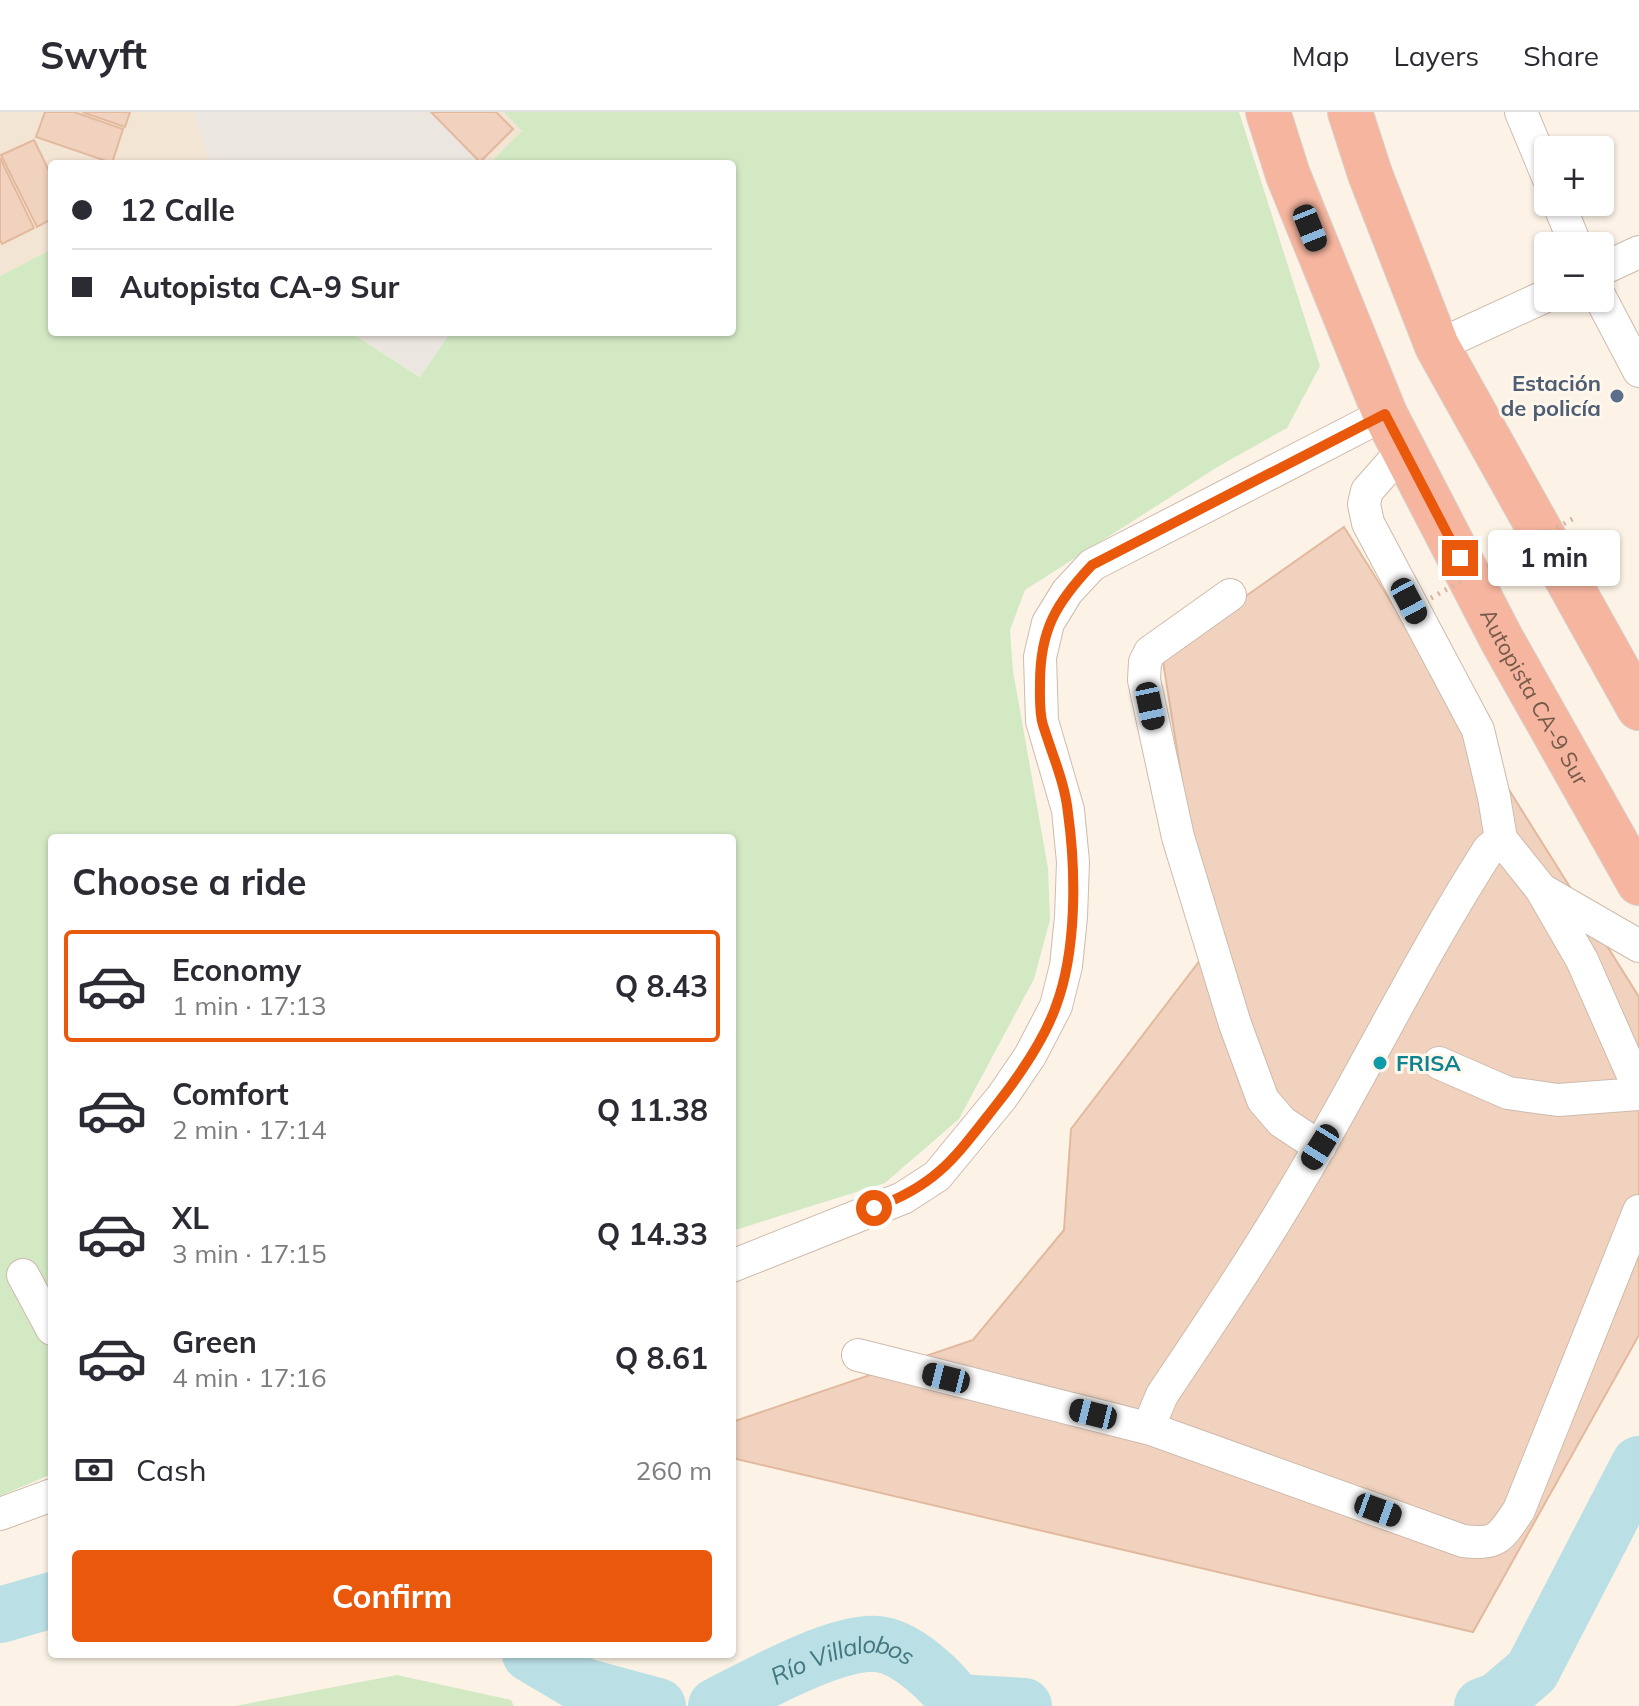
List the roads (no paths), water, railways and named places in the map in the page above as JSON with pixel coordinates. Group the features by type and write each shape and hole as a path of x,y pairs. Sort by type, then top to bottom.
{"highway":[{"name":"Autopista CA-9 Sur","path":"1268,112 1288,175 1394,431 1502,640 1639,883"},
{"path":"1350,112 1370,174 1437,346 1639,708"}],"street":[{"path":"1521,112 1534,143"},
{"path":"1614,264 1639,252"},
{"path":"1437,346 1534,301"},
{"path":"1608,312 1639,371"},
{"path":"1394,431 1367,491 1364,504 1368,523 1478,730 1501,839 1541,889 1582,960 1639,1092 1558,1100 1508,1093 1439,1063"},
{"path":"736,1264 903,1198 937,1176 1002,1097 1030,1056 1056,1006 1066,966 1073,862 1068,810 1042,721 1040,657 1048,623 1067,592 1092,565 1394,431"},
{"path":"1230,595 1150,652 1145,662 1144,680 1178,837 1235,1024 1263,1100 1282,1122 1320,1147"},
{"path":"1151,1429 1162,1395 1232,1290 1320,1147 1423,958 1489,849 1501,839"},
{"path":"1541,889 1639,946"},
{"path":"858,1355 1151,1429 1463,1541 1486,1543 1501,1535 1519,1510 1639,1211"},
{"path":"23,1275 48,1322"},
{"path":"0,1514 48,1496"}],"waterway":[{"path":"1482,1706 1498,1700 1532,1671 1639,1464"},
{"name":"Río Villalobos","path":"0,1615 48,1601"},
{"name":"Río Villalobos","path":"716,1706 818,1657 860,1645 877,1644 900,1651 924,1667 959,1706"},
{"name":"Río Villalobos","path":"537,1658 584,1686 658,1706"},
{"path":"957,1702 1024,1706"}],"place":[{"name":"Estación de policía","path":"1617,396"},
{"name":"FRISA","path":"1380,1063"}]}
